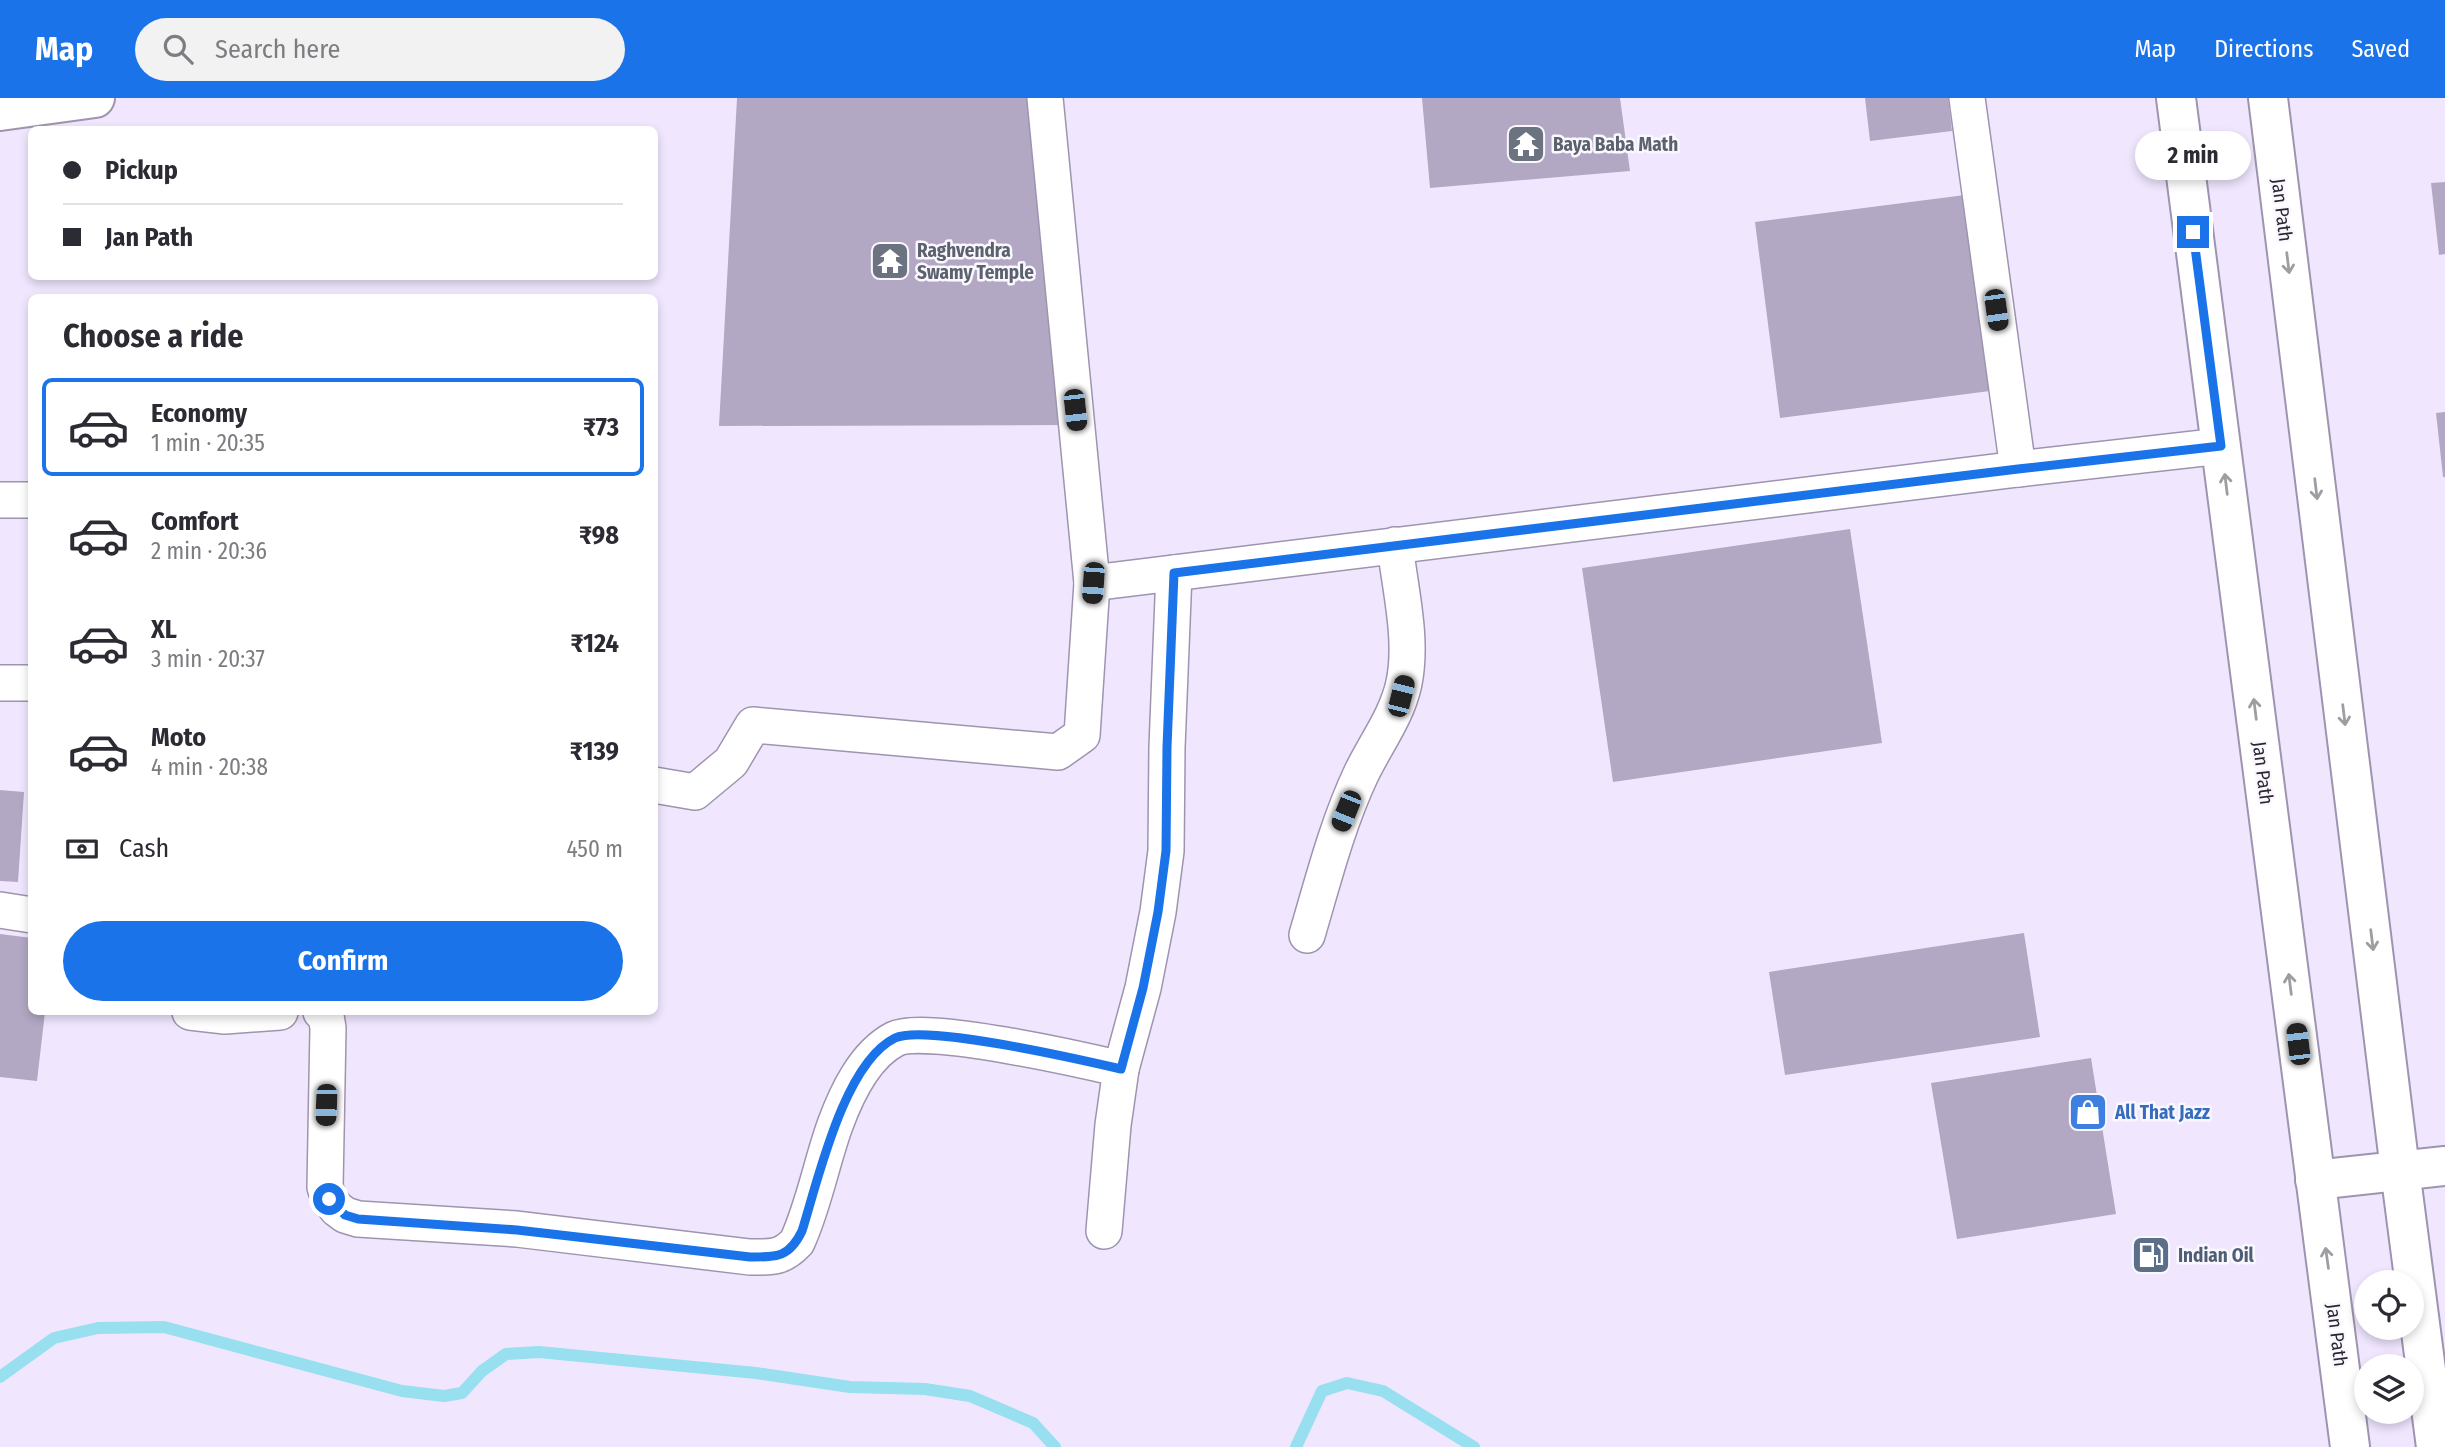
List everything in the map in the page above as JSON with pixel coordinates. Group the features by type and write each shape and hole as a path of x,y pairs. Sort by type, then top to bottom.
{"main road":[{"path":"0,111 95,98"},
{"name":"Jan Path","path":"2176,98 2350,1447"},
{"name":"Jan Path","path":"2268,98 2436,1447"},
{"path":"2315,1180 2445,1166"}],"street":[{"path":"658,786 695,792 731,762 753,725 1058,752 1082,735 1093,583 1045,98"},
{"path":"1967,98 2018,469"},
{"path":"1093,583 2221,446"},
{"path":"0,500 28,500"},
{"path":"1307,935 1340,825 1361,774 1394,714 1405,680 1407,651 1395,545"},
{"path":"1104,1231 1113,1125 1121,1069 1143,988 1158,912 1166,851 1174,573"},
{"path":"0,683 28,683"},
{"path":"0,910 28,914"},
{"path":"216,1015 239,1015"},
{"path":"325,1015 328,1028 325,1186 329,1199 345,1215 392,1223 517,1230 750,1257 778,1256 788,1252 797,1242 835,1125 848,1097 864,1066 895,1038 930,1035 1058,1054 1121,1069"}],"building":[{"name":"Raghvendra Swamy Temple","path":"737,98 1036,98 1069,425 719,426"},
{"name":"Baya Baba Math","path":"1422,98 1620,98 1630,171 1430,188"},
{"path":"1865,98 1948,98 1952,131 1870,141"},
{"path":"2445,182 2445,254 2439,255 2431,183"},
{"path":"1965,195 1990,391 1780,418 1755,222"},
{"path":"2445,412 2445,477 2443,477 2436,413"},
{"path":"1850,529 1882,743 1613,782 1582,568"},
{"path":"0,790 24,792 18,882 0,881"},
{"path":"2024,933 2040,1037 1785,1075 1769,972"},
{"path":"0,934 28,938 28,1015 45,1015 37,1081 0,1077"},
{"path":"2091,1058 2116,1214 1957,1239 1931,1083"}],"waterway":[{"path":"0,1377 54,1338 98,1328 164,1327 402,1391 444,1396 462,1393 482,1371 506,1354 539,1352 756,1373 850,1387 925,1389 970,1396 1033,1423 1055,1447"},
{"path":"1296,1447 1322,1391 1347,1383 1383,1391 1474,1447"}],"place":[{"name":"Baya Baba Math","path":"1526,144"},
{"name":"Raghvendra Swamy Temple","path":"890,261"},
{"name":"All That Jazz","path":"2088,1112"},
{"name":"Indian Oil","path":"2151,1255"}],"route":[{"path":"329,1199 345,1215 392,1223 517,1230 750,1257 778,1256 788,1252 802,1231 835,1125 848,1097 864,1066 895,1038 930,1035 1058,1054 1121,1069 1143,988 1158,912 1166,851 1174,573 2221,446 2193,232"}]}
